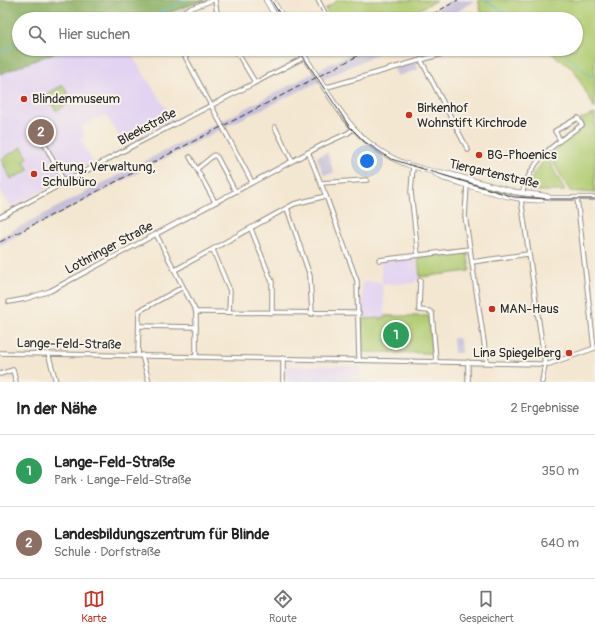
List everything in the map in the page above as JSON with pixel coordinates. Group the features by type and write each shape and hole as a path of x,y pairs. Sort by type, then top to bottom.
{"main road":[{"path":"266,0 273,12"},
{"path":"272,0 280,12"},
{"name":"Tiergartenstraße","path":"305,57 324,88 353,129 383,154 413,166 434,172 449,174 522,193 546,196 550,198"},
{"name":"Tiergartenstraße","path":"434,172 443,178 521,199 546,200 550,198 595,198"},
{"path":"521,199 522,193"}],"street":[{"path":"182,12 214,0 217,12"},
{"path":"318,0 324,12"},
{"path":"185,56 252,182"},
{"path":"239,56 255,82"},
{"path":"324,88 435,56"},
{"name":"Bleekstraße","path":"0,217 64,182 305,57"},
{"path":"421,60 468,150"},
{"path":"522,193 533,165 543,154 560,140 582,125 578,118 555,131 560,140"},
{"path":"275,128 292,161"},
{"name":"Lothringer Straße","path":"9,302 25,299 50,290 353,129"},
{"path":"41,137 64,182"},
{"path":"308,152 326,196 357,281 358,360"},
{"path":"197,169 214,155 217,157 235,191"},
{"path":"190,157 215,202"},
{"path":"413,166 411,192 418,255"},
{"path":"321,183 367,180"},
{"path":"467,185 465,216 487,362"},
{"path":"175,270 287,208 326,196"},
{"path":"545,364 595,348 577,198"},
{"path":"521,199 545,364 542,382"},
{"path":"287,208 310,276 312,314"},
{"path":"251,229 272,282 272,313"},
{"path":"156,234 196,312 196,356"},
{"path":"379,260 470,249"},
{"path":"213,250 230,291 229,312"},
{"path":"472,262 528,254"},
{"path":"420,280 419,310 429,311 432,313 436,361"},
{"path":"149,382 140,355 138,326 139,311 183,287"},
{"path":"196,312 312,314 358,313"},
{"path":"138,326 196,328"},
{"name":"Lange-Feld-Straße","path":"0,353 545,364"},
{"path":"48,353 56,382"},
{"path":"283,358 283,382"},
{"path":"468,362 468,382"},
{"path":"0,374 13,370 16,382"}],"shaded area":[{"path":"452,0 475,0 457,12 429,12"},
{"path":"46,56 132,56 173,119 125,145 105,114 80,127 85,136 81,139 93,163 10,208 0,189 0,74"},
{"path":"346,56 372,56 227,126 0,245 0,237"},
{"path":"415,62 419,69 398,76 393,68"},
{"path":"327,152 334,173 324,175 317,157"},
{"path":"416,258 419,278 414,283 382,285 381,261"},
{"path":"362,282 381,282 381,286 383,287 385,318 363,319"},
{"path":"453,338 458,338 460,340 461,353 454,353"},
{"path":"286,366 360,366 360,381 380,382 287,382"}],"green space":[{"path":"0,0 205,0 172,12 12,12 12,56 46,56 0,74"},
{"path":"338,0 437,0 414,12 327,12 325,9"},
{"path":"478,0 595,0 595,109 574,70 555,56 583,56 583,12 481,12"},
{"path":"63,85 72,102 56,111 47,94"},
{"path":"595,114 595,193 570,191 549,155 583,128 580,119"},
{"path":"22,147 28,158 24,161 29,170 11,179 1,159"},
{"path":"547,157 565,191 531,191 528,189 534,173"},
{"path":"467,251 469,271 420,277 418,258"},
{"path":"385,316 429,316 432,353 362,352 362,319 384,318"}],"waterway":[{"path":"159,12 187,0"},
{"path":"484,0 505,12"},
{"path":"0,52 12,46"},
{"path":"568,56 590,76 595,76"}],"tram line":[{"path":"271,0 279,12"},
{"path":"303,56 349,126 365,142 391,159 514,197 595,199"}],"railway":[{"path":"437,12 458,0"},
{"path":"0,242 358,56"}],"place":[{"name":"Blindenmuseum","path":"24,99"},
{"name":"Birkenhof Wohnstift Kirchrode","path":"409,115"},
{"name":"Landesbildungszentrum für Blinde","path":"41,132"},
{"name":"BG-Phoenics","path":"479,155"},
{"name":"Leitung, Verwaltung, Schulbüro","path":"34,174"},
{"name":"MAN-Haus","path":"492,309"},
{"name":"Lange-Feld-Straße","path":"396,335"},
{"name":"Lina Spiegelberg","path":"569,353"}]}
